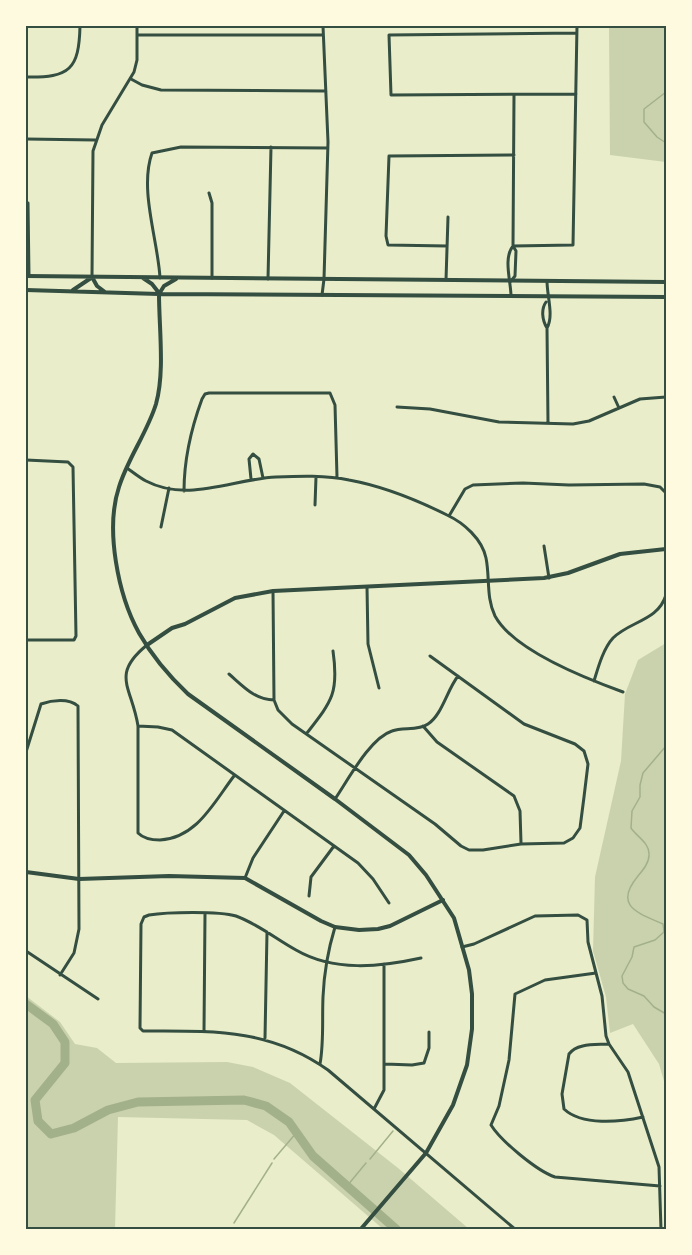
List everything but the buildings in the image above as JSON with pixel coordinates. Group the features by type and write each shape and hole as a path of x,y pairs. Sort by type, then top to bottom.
{"main road":[{"path":"27,276 666,282"},
{"path":"70,292 80,288 92,277"},
{"path":"92,277 97,286 107,293"},
{"path":"142,278 152,284 159,294"},
{"path":"178,278 164,286 159,294 158,395 144,435 127,468 116,498 113,527 116,557 123,591 136,627 168,675 188,694 409,855 444,899 454,918 469,970 472,1029 469,1054 453,1105 426,1153 360,1230"},
{"path":"26,290 547,299 666,297"},
{"path":"147,645 172,628 185,624 235,598 273,591 549,578 620,554 666,549"},
{"path":"26,872 79,879 169,876 245,878 311,916 335,927 359,930 378,929 398,923 444,899"}],"street":[{"path":"26,77 51,77 64,72 78,56 80,26"},
{"path":"92,277 92,158 95,140 131,79 137,60 138,26"},
{"path":"322,295 327,148 323,26"},
{"path":"513,246 573,245 578,26"},
{"path":"576,94 391,95 389,35 577,33"},
{"path":"137,35 323,34"},
{"path":"131,79 142,85 161,90 326,91"},
{"path":"511,281 515,276 516,251 513,246 514,95"},
{"path":"26,139 95,140"},
{"path":"160,278 159,256 149,213 149,172 152,153 181,147 327,148"},
{"path":"268,279 271,147"},
{"path":"447,246 388,245 386,236 389,156 514,155"},
{"path":"209,193 212,203 212,278"},
{"path":"27,276 28,203"},
{"path":"447,280 448,217"},
{"path":"511,297 511,281 508,275 509,251 513,246"},
{"path":"547,281 547,299 550,306 550,322 547,328 548,423"},
{"path":"547,299 543,306 543,322 547,328"},
{"path":"184,491 187,449 202,399 209,393 330,393 335,405 337,478"},
{"path":"397,407 429,409 499,422 573,424 589,421 640,399 666,397"},
{"path":"614,398 619,408"},
{"path":"251,479 248,462 253,454 260,459 263,478"},
{"path":"26,460 68,462 73,467 76,636 74,640 26,640"},
{"path":"127,468 146,481 184,491 204,490 251,479 337,478 381,488 448,516 464,525 477,539 486,556 489,599 496,617 512,635 535,652 575,675 623,692"},
{"path":"315,505 316,477"},
{"path":"448,516 465,489 473,485 644,484 660,487 666,493"},
{"path":"161,527 169,488"},
{"path":"544,546 549,578"},
{"path":"367,587 368,644 379,688"},
{"path":"273,591 274,700 278,710 285,718 435,824 461,846 477,851 521,844 564,843 577,833 580,828 588,764 584,751 575,744 524,724 430,656"},
{"path":"593,682 600,662 614,638 652,615 661,607 666,595"},
{"path":"147,645 134,655 125,670 125,678 138,726 137,829 141,836 155,840 168,839 189,831 201,820 234,776"},
{"path":"307,733 331,701 336,681 333,651"},
{"path":"229,674 258,697 264,700 274,700"},
{"path":"335,799 376,741 384,734 398,729 423,726 434,718 458,676"},
{"path":"26,752 41,704 67,701 78,706 78,939 74,953 60,975"},
{"path":"138,726 172,730 366,870 389,903"},
{"path":"423,726 437,742 514,796 520,811 521,844"},
{"path":"245,878 253,858 284,811"},
{"path":"309,896 311,877 334,846"},
{"path":"421,958 353,966 326,963 307,956 235,916 160,913 144,917 141,928 140,1028 143,1031 230,1033 264,1039 303,1054 374,1108 516,1230"},
{"path":"204,1031 205,914"},
{"path":"462,948 535,916 578,915 587,920 588,942 602,996 605,1030 609,1044 628,1072 659,1167 661,1230"},
{"path":"320,1065 324,1042 323,996 326,963 335,927"},
{"path":"264,1039 267,932"},
{"path":"26,951 98,999"},
{"path":"374,1108 384,1090 384,964"},
{"path":"596,973 545,980 514,994 509,1060 499,1106 491,1125 517,1152 545,1174 555,1177 660,1186"},
{"path":"385,1064 424,1063 429,1048 429,1032"},
{"path":"609,1044 577,1047 569,1054 562,1094 564,1108 570,1115 586,1119 624,1121 643,1118"}],"green space":[{"path":"609,26 666,26 666,162 610,155"},
{"path":"666,643 666,1088 659,1064 633,1024 610,1033 606,997 593,951 595,877 621,761 625,694 638,660"},
{"path":"26,996 60,1022 75,1044 97,1048 116,1063 227,1062 253,1067 290,1083 398,1168 469,1229 383,1229 274,1135 247,1120 118,1117 115,1229 26,1229"}],"waterway":[{"path":"666,92 644,109 644,122 657,137 666,143"},
{"path":"666,746 643,773 640,797 632,811 631,828 645,843 649,851 649,858 631,886 628,895 628,901 632,907 663,924 664,932 655,940 634,947 632,957 622,976 623,983 628,989 644,996 654,1007 666,1014"},
{"path":"26,1004 53,1024 65,1042 65,1063 35,1100 38,1121 51,1134 74,1128 108,1110 138,1102 244,1100 266,1106 289,1122 313,1156 397,1230"},
{"path":"370,1159 393,1131"},
{"path":"274,1159 297,1132"},
{"path":"234,1223 272,1163"},
{"path":"347,1186 366,1163"}]}
